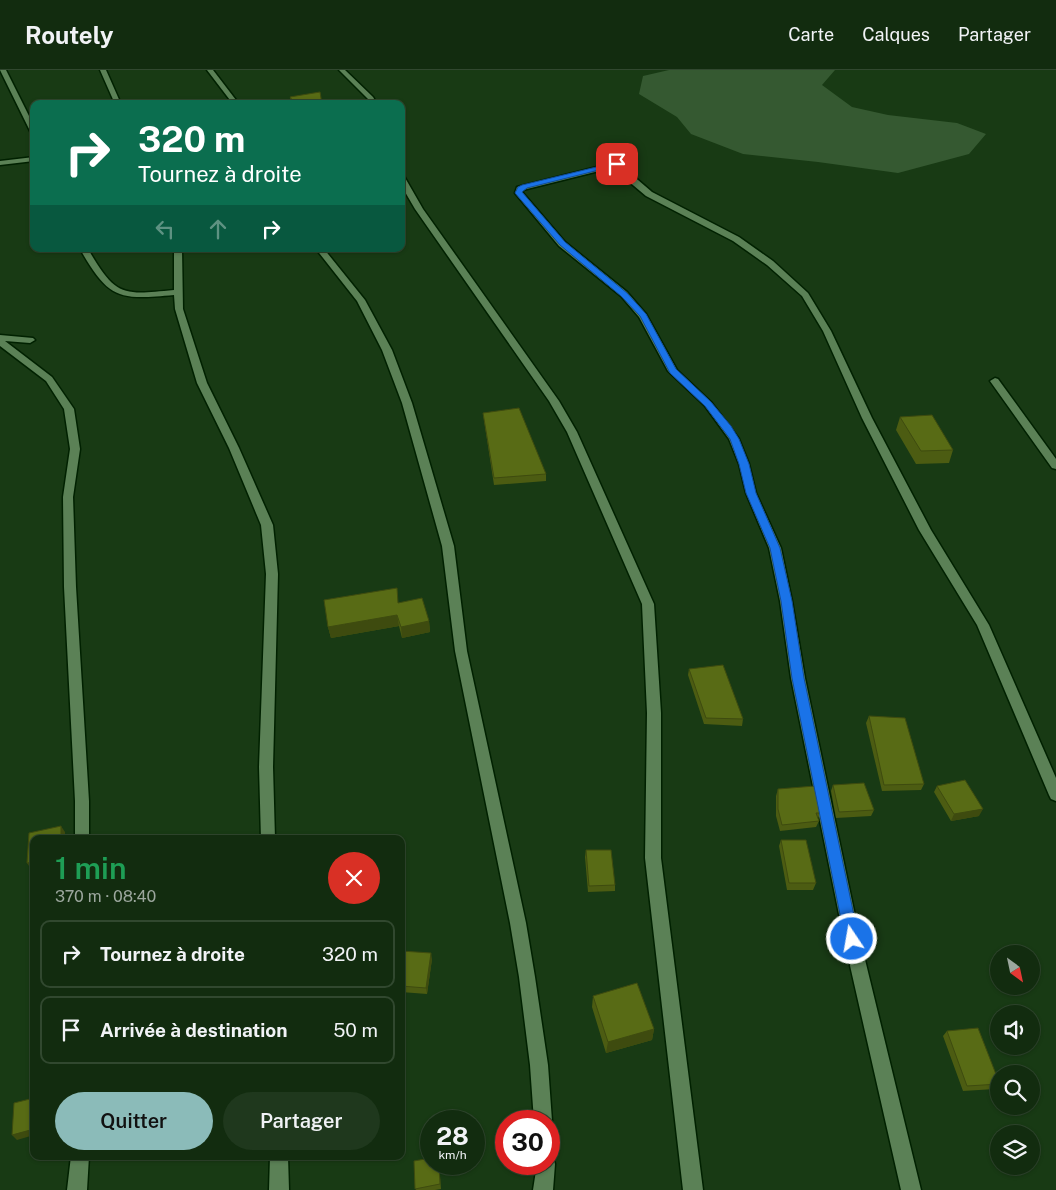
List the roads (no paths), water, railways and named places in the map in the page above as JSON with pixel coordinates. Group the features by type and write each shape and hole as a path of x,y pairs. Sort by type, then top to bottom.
{"street":[{"path":"3,70 14,97 30,126"},
{"path":"103,70 116,100"},
{"path":"210,70 233,100"},
{"path":"342,70 372,100"},
{"path":"0,164 30,160"},
{"path":"912,1190 852,939 798,678 786,601 775,548 751,493 744,464 728,428 708,404 673,371 643,316 624,294 562,244 519,193 520,189 617,164 624,173 649,194 736,239 770,264 805,295 827,331 867,418 925,530 983,625 1056,795"},
{"path":"405,185 418,209 522,353 572,432 648,604 654,713 653,858 693,1190"},
{"path":"86,252 112,288 119,293 132,296 179,292"},
{"path":"178,252 179,309 202,384 234,448 267,525 272,574 266,767 268,835"},
{"path":"322,252 361,300 387,350 407,403 448,546 461,651 518,923 539,1065 542,1110"},
{"path":"0,340 17,338 30,340"},
{"path":"0,340 49,379 69,409 75,449 68,497 70,587 82,801 82,835"},
{"path":"995,381 1056,466"},
{"path":"77,1190 80,1160"},
{"path":"279,1160 279,1190"},
{"path":"543,1190 545,1175"}]}
